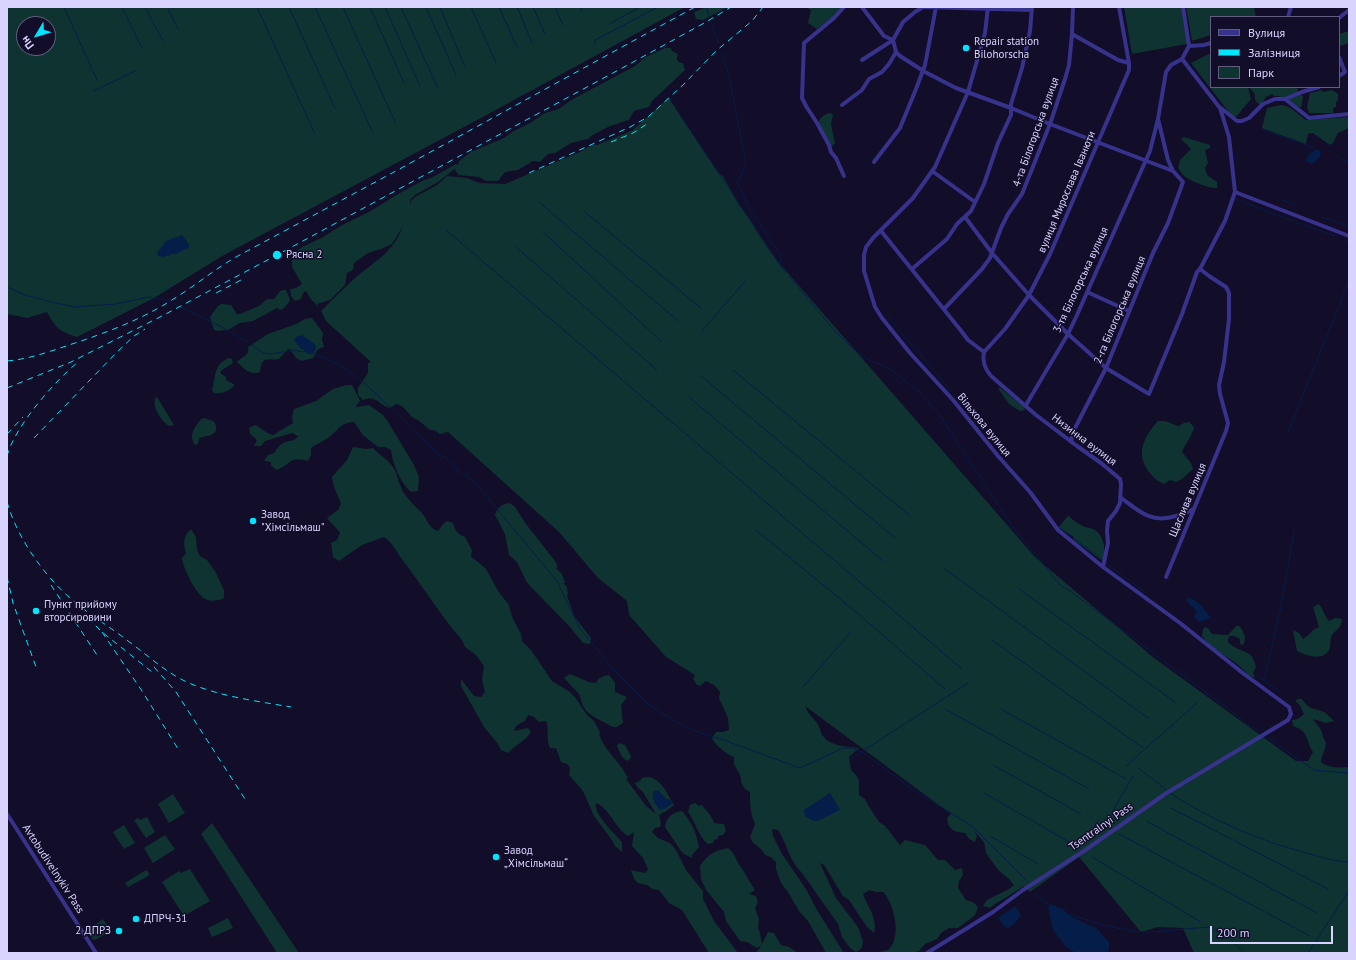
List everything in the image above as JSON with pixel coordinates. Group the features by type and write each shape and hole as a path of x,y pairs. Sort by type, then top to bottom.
{"street":[{"path":"844,7 834,18 809,37 804,43 802,98 829,145 831,152 836,158 844,176"},
{"path":"862,7 884,36 893,40"},
{"path":"862,60 893,40 903,22 923,7 1032,9 1030,30 1022,68 1011,104 1011,115 998,143 984,184 971,211 957,224 947,239 912,269"},
{"name":"4-та Білогорська вулиця","path":"944,309 982,269 992,253 1008,214 1022,194 1050,124 1069,65 1072,34 1072,7"},
{"name":"вулиця Мирослава Іванюти","path":"984,352 1005,328 1029,295 1050,254 1129,70 1130,63 1119,7"},
{"path":"1183,7 1189,46 1182,59 1220,108 1237,121 1242,121 1248,118 1264,104 1275,98 1285,99 1316,88"},
{"path":"874,162 900,128 916,89 923,69 936,8"},
{"name":"Вільхова вулиця","path":"988,8 985,33 968,92 935,167 913,198 866,247 864,255 865,278 875,307 910,353 1030,492 1058,530 1103,567 1180,623 1244,674 1289,707 1291,714 1288,720"},
{"path":"1340,17 1349,10"},
{"path":"1072,34 1118,60 1130,63"},
{"path":"893,40 896,52 900,56 956,88 1012,108 1173,171"},
{"path":"1189,46 1210,43"},
{"path":"842,106 862,90 869,79 882,72 896,52"},
{"name":"3-тя Білогорська вулиця","path":"1026,405 1068,334 1150,151 1158,119 1166,72 1171,65 1182,59"},
{"path":"1340,59 1347,72"},
{"path":"1300,88 1302,92"},
{"path":"1285,99 1309,118 1349,114"},
{"path":"965,217 992,253 1029,295 1068,334 1106,368 1149,394 1182,314 1197,272 1225,221 1235,192 1229,137 1220,108"},
{"path":"1158,119 1168,160 1173,171"},
{"name":"2-га Білогорська вулиця","path":"1071,442 1073,432 1106,368 1153,253 1168,223 1183,182 1173,171"},
{"path":"932,172 975,202"},
{"path":"1235,192 1349,236"},
{"path":"881,231 968,340 984,352"},
{"name":"Щаслива вулиця","path":"1166,577 1228,424 1219,385 1224,362 1229,319 1229,292 1226,287 1200,269"},
{"path":"1087,292 1129,311"},
{"name":"Низинна вулиця","path":"984,352 983,356 986,369 991,376 1036,415 1101,463 1120,479 1120,503 1108,521 1108,543 1103,567"},
{"path":"1120,497 1143,515 1157,519 1173,517 1190,512 1194,508"},
{"name":"Tsentralnyi Pass","path":"927,953 993,912 1165,794 1288,720"},
{"name":"Avtobudivelnykiv Pass","path":"7,814 96,953"}],"green space":[{"path":"7,7 685,7 224,255 154,298 77,337 59,329 47,312 27,318 7,314"},
{"path":"707,7 728,7 703,20 696,19 694,12"},
{"path":"806,7 842,7 833,17 817,29 808,23 811,10"},
{"path":"1124,7 1181,7 1187,44 1132,54"},
{"path":"1186,7 1254,7 1256,16 1210,16 1210,35 1192,41"},
{"path":"1349,31 1349,43 1340,46 1340,34"},
{"path":"665,48 671,48 672,51 678,54 677,60 680,63 683,63 685,70 652,101 649,107 634,111 629,120 610,126 588,139 571,143 555,153 548,154 540,162 533,161 518,170 505,172 498,181 486,181 479,177 458,175 455,170 456,168 438,182 415,195 410,202 415,197 437,185 447,176 467,178 479,183 505,184 580,152 591,145 597,145 633,130 668,98 719,174 723,176 739,205 774,257 1035,557 1154,658 1296,761 1308,761 1313,752 1305,734 1293,726 1292,720 1298,719 1304,714 1299,704 1295,701 1302,699 1310,707 1324,712 1334,721 1326,723 1313,719 1320,728 1326,742 1321,762 1330,766 1349,767 1349,953 1194,953 1183,928 1158,927 1141,932 1079,857 1030,892 1024,886 990,908 983,906 987,900 1014,885 998,870 986,853 984,842 973,830 977,836 975,842 969,839 965,833 952,830 947,818 951,814 805,706 818,724 822,735 826,739 834,744 859,748 849,757 851,770 859,781 859,795 865,799 879,822 885,826 900,845 905,840 925,845 938,860 945,860 955,870 962,868 963,875 959,881 958,888 966,900 973,902 978,907 975,915 969,920 958,928 949,928 941,933 937,939 925,944 919,951 910,953 874,953 889,949 893,944 895,937 895,920 887,897 883,892 869,890 863,894 874,918 874,933 867,927 849,900 843,896 824,865 820,863 836,898 858,927 863,941 862,948 856,952 850,948 842,937 838,924 794,863 778,830 772,829 773,836 782,854 806,889 817,910 844,953 826,953 808,921 799,911 781,883 776,869 776,862 771,857 765,855 761,849 753,843 750,837 755,824 751,812 750,792 745,789 741,782 741,777 734,764 734,757 722,750 712,739 716,732 729,730 728,718 719,698 720,692 714,685 706,681 700,686 697,685 693,679 695,675 666,657 629,615 627,601 598,578 559,532 448,432 440,434 434,430 430,430 412,417 402,406 396,404 390,408 386,407 372,399 363,400 358,395 358,388 368,373 368,363 371,362 326,321 321,311 355,278 389,250 399,236 403,226 392,244 368,253 354,263 353,270 347,273 345,285 330,300 317,304 318,307 306,291 303,293 301,299 295,301 291,296 290,289 296,288 302,284 292,267 291,254 302,247 369,212 424,180 431,178 456,164 458,165 459,161 471,152 504,138 545,113 559,109 571,100 635,66 646,57"},
{"path":"1210,54 1210,88 1191,63"},
{"path":"1210,88 1248,88 1251,99 1236,117 1231,115"},
{"path":"1250,88 1297,88 1299,94 1303,97 1301,108 1282,97 1274,96 1272,94 1266,97 1261,105 1256,101 1255,94"},
{"path":"1322,90 1323,92 1332,90 1338,94 1338,100 1336,102 1336,107 1333,108 1333,113 1309,113 1307,107 1310,93"},
{"path":"1281,105 1291,109 1306,120 1349,117 1349,128 1338,133 1333,143 1330,145 1313,133 1308,134 1306,144 1262,128 1267,108"},
{"path":"829,113 833,114 831,124 835,143 833,146 830,146 818,124 822,117"},
{"path":"1184,137 1210,145 1210,148 1205,150 1208,163 1205,168 1207,175 1217,182 1217,188 1205,186 1191,180 1184,176 1178,168 1180,160 1191,149 1181,139"},
{"path":"286,290 290,300 283,309 280,310 277,308 253,321 240,323 228,330 214,330 210,317 221,304 231,305 237,314 240,314 259,306 267,299 274,299 280,291"},
{"path":"312,318 323,333 322,340 324,347 318,349 313,358 302,361 296,358 290,349 288,349 279,359 263,361 260,372 256,373 247,371 237,362 247,354 248,347 268,334 296,324 305,319"},
{"path":"229,358 232,359 233,363 220,373 226,377 226,380 235,385 226,392 214,393 212,390 216,372 220,364"},
{"path":"346,385 352,385 360,401 356,407 369,405 383,415 387,420 414,465 419,477 418,491 411,492 400,478 393,461 391,450 385,447 378,447 363,435 354,422 345,424 328,438 311,448 311,455 308,461 293,460 276,470 271,465 271,462 264,461 268,455 274,453 282,444 293,440 298,436 292,433 265,441 261,446 254,446 257,440 250,434 249,428 255,425 273,435 293,423 292,416 294,409 316,401 333,389"},
{"path":"999,387 1023,406 1025,410 1020,411 1009,404 999,390"},
{"path":"156,397 174,425 169,426 160,417 155,405"},
{"path":"205,418 216,424 216,431 210,436 199,438 198,444 195,445 192,438 193,431 201,419"},
{"path":"1158,421 1165,421 1178,426 1190,422 1194,428 1182,452 1191,463 1193,469 1182,479 1176,482 1170,480 1164,484 1154,478 1149,472 1143,459 1142,452 1145,439"},
{"path":"353,447 366,449 373,448 389,462 394,469 405,494 422,513 432,528 438,531 447,521 453,523 457,532 465,537 472,550 471,557 486,569 498,591 509,605 512,617 521,634 522,641 531,650 552,681 570,692 587,715 594,721 601,734 599,733 601,739 625,772 628,778 626,779 646,806 656,814 643,792 635,783 640,781 642,778 653,778 665,790 674,805 665,812 661,813 661,815 657,814 659,815 661,823 660,827 655,828 652,832 658,838 670,843 676,850 686,870 703,891 703,899 714,921 738,953 709,953 682,910 669,903 659,890 652,889 647,885 638,883 634,879 631,870 645,873 648,869 643,858 632,846 634,832 628,836 623,833 609,814 596,803 596,808 601,818 622,842 622,852 615,846 594,816 583,791 569,775 570,768 567,764 561,762 556,748 550,748 546,721 539,722 534,717 528,715 525,721 516,726 514,731 528,728 531,732 529,735 508,753 501,750 484,727 461,686 461,679 474,696 481,697 485,692 482,680 484,666 476,655 465,647 462,640 389,541 384,537 362,545 339,561 333,557 331,543 337,540 340,533 327,518 338,510 341,504 334,488 332,477 347,460"},
{"path":"510,503 515,507 526,524 555,561 558,567 556,568 562,574 565,583 563,583 567,587 567,595 574,616 591,638 590,644 583,643 569,626 531,587 526,581 517,562 509,555 505,534 495,515 500,506"},
{"path":"1068,516 1082,526 1093,529 1100,534 1104,547 1103,560 1074,540 1073,536 1058,528"},
{"path":"191,529 196,537 197,550 200,556 207,560 215,571 224,590 224,598 212,601 204,598 199,594 188,575 182,558 186,553 184,546 185,537"},
{"path":"1319,604 1329,621 1335,618 1342,619 1339,628 1331,638 1329,650 1326,654 1318,657 1297,651 1293,630 1299,633 1303,639 1319,627 1313,607"},
{"path":"1236,626 1239,626 1244,633 1245,638 1243,645 1240,644 1240,639 1234,636 1230,636 1228,642 1232,646 1248,653 1251,656 1256,667 1253,673 1255,678 1250,676 1237,664 1209,645 1202,636 1203,629 1205,627 1208,628 1212,634 1228,635"},
{"path":"570,674 589,682 596,683 601,677 609,675 615,683 615,692 627,697 621,705 623,723 617,727 613,727 587,712 583,706 579,694 564,678"},
{"path":"619,743 625,745 631,756 627,761 622,757 617,746"},
{"path":"173,794 185,813 169,823 158,804"},
{"path":"695,803 699,806 702,805 714,823 724,824 726,831 723,835 718,836 718,839 714,840 713,843 708,844 705,841 688,812 690,805"},
{"path":"682,811 693,828 698,841 699,847 692,855 692,858 681,851 665,827 670,816"},
{"path":"147,817 155,832 146,838 134,820 138,818 140,820"},
{"path":"212,823 299,953 277,953 201,834"},
{"path":"124,825 135,843 124,849 113,832"},
{"path":"165,835 175,849 153,863 144,848"},
{"path":"728,848 734,855 755,890 749,894 756,896 758,902 755,908 759,919 758,928 762,945 757,948 747,942 740,941 726,921 724,912 706,890 701,879 700,866 706,859 719,850"},
{"path":"190,869 210,901 184,916 162,882 179,871 181,873"},
{"path":"146,870 149,873 148,876 128,887 125,883"},
{"path":"228,918 233,928 212,937 208,928"},
{"path":"103,919 111,931 95,940 92,939 87,931"},
{"path":"768,932 774,933 781,945 789,947 798,953 756,953"}],"water":[{"path":"1316,149 1321,153 1318,159 1312,164 1306,161 1309,154"},
{"path":"182,235 189,245 189,248 177,254 171,254 164,257 158,256 157,253 166,241"},
{"path":"302,335 316,345 316,349 312,354 304,351 294,340 296,337"},
{"path":"1189,597 1200,604 1211,618 1200,622 1196,619 1194,615 1197,612 1186,600"},
{"path":"658,790 666,799 669,799 673,803 660,810 653,800 653,792"},
{"path":"830,793 840,810 820,820 814,821 805,816 804,810"},
{"path":"1051,904 1088,925 1095,927 1109,942 1109,949 1107,953 1076,953 1066,947 1053,930 1048,908"},
{"path":"1015,906 1021,915 1015,923 1007,929 1001,923 999,917"}],"waterway":[{"path":"64,7 97,80"},
{"path":"122,7 142,48"},
{"path":"145,7 163,41"},
{"path":"167,7 178,29"},
{"path":"257,7 315,134"},
{"path":"289,7 335,108"},
{"path":"315,7 373,133"},
{"path":"343,7 395,122"},
{"path":"370,7 404,83"},
{"path":"385,7 420,86"},
{"path":"401,7 438,89"},
{"path":"426,7 456,75"},
{"path":"440,7 465,67"},
{"path":"471,7 496,63"},
{"path":"499,7 517,47"},
{"path":"517,7 532,43"},
{"path":"533,7 545,34"},
{"path":"555,7 563,25"},
{"path":"580,7 582,11"},
{"path":"609,24 640,7"},
{"path":"595,45 595,40 658,7"},
{"path":"706,7 710,18"},
{"path":"712,25 719,44"},
{"path":"722,52 730,80 746,165 737,184 741,189 748,206 780,254 780,265 786,273"},
{"path":"94,91 135,71"},
{"path":"678,112 780,265"},
{"path":"1262,129 1314,148"},
{"path":"1339,158 1349,162"},
{"path":"1236,199 1300,224"},
{"path":"1283,200 1294,205"},
{"path":"540,203 678,321"},
{"path":"585,212 702,309"},
{"path":"1322,217 1349,226"},
{"path":"1304,225 1335,236"},
{"path":"446,230 962,669"},
{"path":"543,232 661,341"},
{"path":"1345,240 1349,242"},
{"path":"516,247 657,370"},
{"path":"789,276 835,331 853,349 867,359 890,369 920,393 939,414 1012,526 1060,585 1259,732"},
{"path":"702,331 746,280"},
{"path":"1288,432 1349,281"},
{"path":"7,287 25,295 75,307 115,304 149,297 168,301 218,325 247,342"},
{"path":"888,317 952,392"},
{"path":"252,345 263,353 272,354 293,350 304,352"},
{"path":"313,353 334,362 354,375 372,390 435,451 451,462 459,472 477,485 557,581 579,627 612,668 649,705 680,724 703,734 800,768 843,748 853,748 865,754 912,789 972,826 1028,882"},
{"path":"733,370 909,515"},
{"path":"701,376 895,538"},
{"path":"689,397 883,561"},
{"path":"956,398 1004,453"},
{"path":"1060,528 1103,560"},
{"path":"756,530 856,612 945,689"},
{"path":"1264,681 1282,602 1294,531"},
{"path":"1106,563 1146,593"},
{"path":"945,569 1148,718"},
{"path":"1019,589 1175,702"},
{"path":"803,687 851,632"},
{"path":"992,640 1143,748"},
{"path":"1256,675 1282,693"},
{"path":"849,760 968,683"},
{"path":"1126,766 1197,703"},
{"path":"945,709 1089,789"},
{"path":"1001,709 1126,779"},
{"path":"1265,736 1314,770 1349,773"},
{"path":"993,765 1081,814"},
{"path":"1138,768 1167,791"},
{"path":"1102,830 1133,776"},
{"path":"984,793 1071,843"},
{"path":"1170,793 1203,813 1237,829 1273,843 1310,854 1349,862"},
{"path":"1171,808 1328,889"},
{"path":"1085,843 1099,819"},
{"path":"1146,821 1317,913"},
{"path":"1119,834 1310,936"},
{"path":"990,836 1038,864"},
{"path":"1092,857 1201,922"},
{"path":"1308,953 1349,891"},
{"path":"1035,894 1050,906"},
{"path":"1069,914 1102,925 1132,931 1149,932 1209,927 1227,936 1244,953"}],"railway":[{"path":"7,361 32,357 48,352 112,330 138,319 163,306 236,257 695,7"},
{"path":"7,388 71,362 160,317 635,61 731,7"},
{"path":"529,173 630,127 648,117 683,85 716,51 752,21 763,7"},
{"path":"611,142 633,133 647,124"},
{"path":"216,293 241,280"},
{"path":"34,438 117,352 134,336 145,329"},
{"path":"7,456 18,431 36,405 78,362"},
{"path":"7,434 23,417"},
{"path":"7,502 12,517 27,546 46,574 57,586 81,607 163,668 191,684 213,691 246,699 291,707"},
{"path":"7,577 13,603 36,667"},
{"path":"51,585 97,655"},
{"path":"88,618 102,632 152,672"},
{"path":"102,632 142,691 180,752"},
{"path":"154,667 176,692 245,799"}],"place":[{"name":"Repair station Bilohorscha","path":"966,48"},
{"name":"Рясна 2","path":"277,255"},
{"name":"Завод \"Хімсільмаш\"","path":"253,521"},
{"name":"Пункт прийому вторсировини","path":"36,611"},
{"name":"Завод „Хімсільмаш“","path":"496,857"},
{"name":"ДПРЧ-31","path":"136,919"},
{"name":"2 ДПРЗ","path":"119,931"}]}
